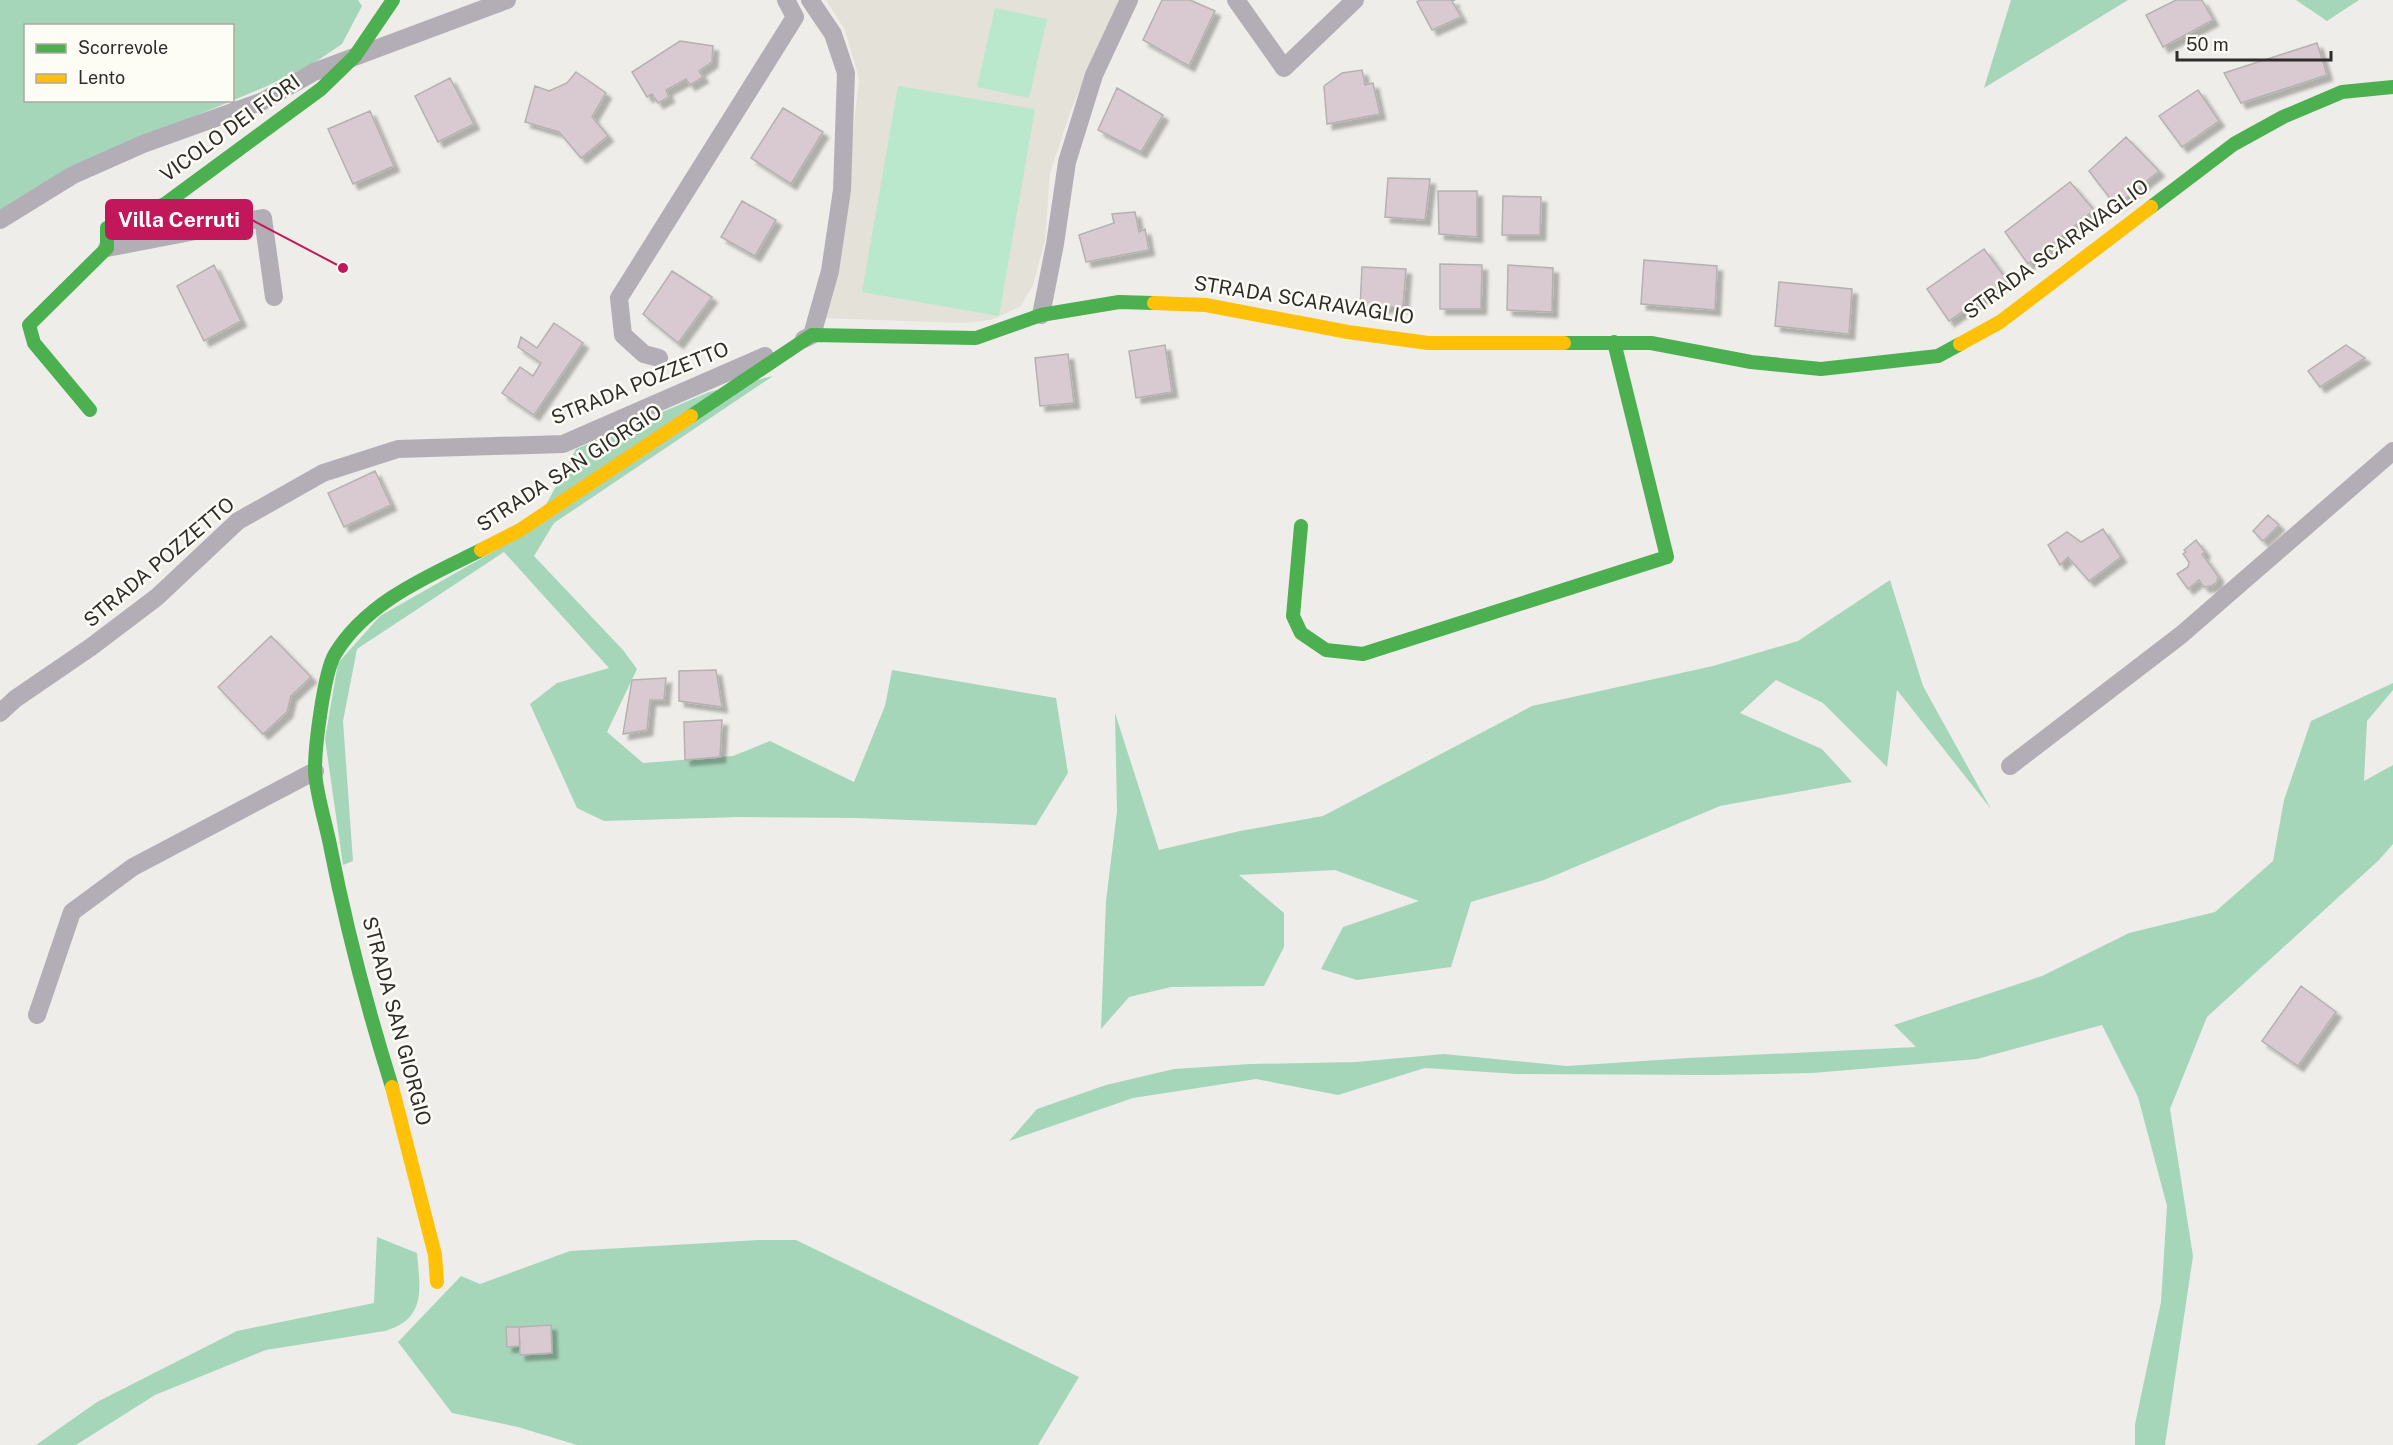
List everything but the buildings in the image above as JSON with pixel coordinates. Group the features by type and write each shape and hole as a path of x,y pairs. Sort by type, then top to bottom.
{"street":[{"path":"355,57 393,0"},
{"path":"0,220 73,175 143,144 263,101 314,72 507,0"},
{"name":"STRADA POZZETTO","path":"659,358 644,354 623,335 620,298 795,17 786,0"},
{"path":"810,0 833,34 846,73 842,190 830,271 812,335"},
{"path":"1041,315 1067,162 1094,75 1129,0"},
{"path":"1236,0 1284,68 1355,0"},
{"name":"VICOLO DEI FIORI","path":"90,410 34,343 29,325 107,248 107,228 165,204 321,89 355,57"},
{"name":"STRADA SCARAVAGLIO","path":"812,335 975,338 1041,315 1119,302 1206,304 1348,332 1428,343 1651,343 1751,362 1821,369 1938,356 2000,322 2234,144 2283,117 2342,92 2393,87"},
{"path":"107,248 263,218 274,297"},
{"name":"STRADA POZZETTO","path":"0,713 15,699 91,647 157,597 238,521 323,473 398,449 563,444 812,335"},
{"name":"STRADA SAN GIORGIO","path":"437,1282 435,1255 395,1096 366,1003 347,927 315,771 324,691 334,656 359,623 402,590 520,530 812,335"},
{"path":"1301,526 1293,616 1301,633 1326,650 1363,654 1667,557 1614,342"},
{"path":"2010,766 2181,635 2393,451"},
{"path":"37,1015 72,912 133,867 315,771"}],"shaded area":[{"path":"826,0 1124,0 1098,49 1071,110 1050,173 1045,241 1033,285 1021,306 991,320 963,323 823,318 847,190 859,79 845,30"}],"green space":[{"path":"0,0 358,0 362,6 342,44 314,63 234,100 234,24 24,24 24,102 229,102 87,161 0,210"},
{"path":"2011,0 2128,0 1984,88"},
{"path":"2296,0 2359,0 2327,21"},
{"path":"995,8 1047,19 1029,98 977,87"},
{"path":"898,86 1035,109 999,316 862,292"},
{"path":"773,376 554,523 534,556 623,650 637,669 607,732 643,763 733,756 770,741 854,782 885,706 892,670 1056,698 1068,773 1036,825 857,818 740,817 604,821 577,808 530,704 557,683 609,668 504,552 357,649 343,721 353,861 343,865 325,739 338,663 380,616 533,529 576,449 709,392"},
{"path":"1890,580 1923,686 1991,809 1897,690 1887,767 1823,703 1776,680 1740,713 1822,749 1852,782 1720,806 1544,880 1471,902 1451,967 1357,980 1321,969 1343,927 1419,901 1335,870 1239,875 1284,913 1284,947 1264,986 1171,987 1129,997 1101,1029 1106,901 1117,811 1115,713 1159,850 1240,831 1323,816 1532,706 1713,666 1798,641"},
{"path":"2393,683 2393,690 2367,721 2364,781 2393,765 2393,844 2379,860 2207,1017 2170,1109 2193,1256 2165,1445 2135,1445 2135,1424 2161,1302 2167,1206 2138,1097 2102,1025 1977,1059 1813,1073 1517,1074 1425,1068 1338,1095 1256,1079 1133,1098 1009,1141 1037,1109 1106,1085 1174,1069 1251,1064 1356,1062 1444,1054 1567,1066 1916,1047 1894,1025 2042,976 2129,933 2215,912 2273,861 2284,800 2311,721"},
{"path":"377,1237 417,1253 418,1301 408,1319 399,1326 385,1331 266,1350 155,1395 76,1445 36,1445 97,1402 237,1331 374,1303"},
{"path":"796,1240 1079,1377 1038,1445 577,1445 518,1427 452,1413 398,1342 461,1276 480,1284 570,1251"}],"traffic: fast":[{"path":"90,410 34,343 29,325 107,248 107,228 165,204 321,89 355,56 393,0"},
{"path":"2151,207 2234,144 2283,117 2342,92 2393,87"},
{"path":"691,416 812,335 976,338 1041,315 1119,302 1154,303"},
{"path":"1301,526 1293,616 1301,633 1326,650 1363,654 1667,557 1614,342"},
{"path":"1564,343 1651,343 1751,362 1821,369 1938,356 1960,344"},
{"path":"392,1087 358,967 317,787 315,758 318,727 331,663 348,635 364,619 400,592 481,550"}],"traffic: slow":[{"path":"1960,344 2000,322 2151,207"},
{"path":"1154,303 1206,305 1348,332 1428,343 1564,343"},
{"path":"481,550 520,530 691,416"},
{"path":"392,1087 435,1255 437,1282"}],"place":[{"name":"Villa Cerruti","path":"343,268"}]}
